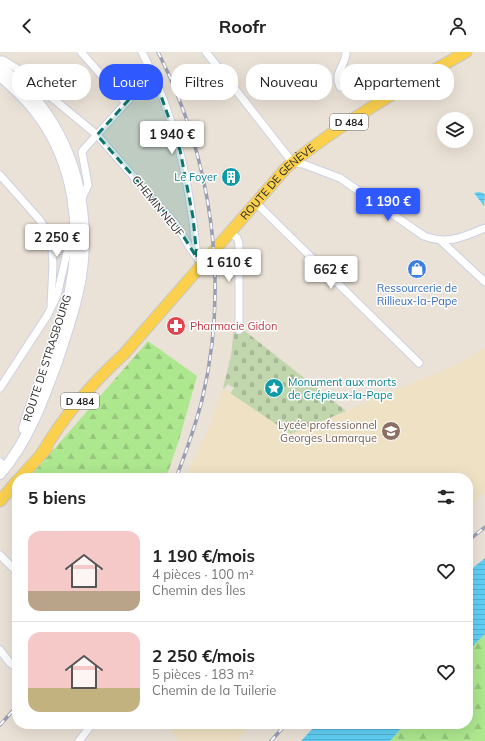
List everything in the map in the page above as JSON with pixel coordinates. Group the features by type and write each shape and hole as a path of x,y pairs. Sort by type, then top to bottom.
{"main road":[{"name":"ROUTE DE GENÈVE","path":"24,473 42,453 57,440 114,371 124,354 200,261 230,232 293,163 364,112 407,85 466,52"},
{"name":"ROUTE DE STRASBOURG","path":"1,72 26,89 41,105 52,122 69,155 82,198 84,227 84,250 81,278 73,310 52,377 31,425 1,466"},
{"name":"ROUTE DE STRASBOURG","path":"1,72 38,115 57,146 71,188 76,214 76,249 71,286 58,330 42,379 27,415 24,431 1,466"},
{"path":"0,501 12,487"}],"street":[{"path":"81,52 126,103"},
{"path":"142,52 148,64"},
{"path":"206,52 293,163 303,164 340,178 424,236 434,240 447,241 485,228"},
{"path":"342,64 346,52"},
{"name":"CHEMIN NEUF","path":"0,60 3,60 16,68 97,135 177,226 200,261"},
{"path":"340,70 337,80 340,87"},
{"path":"163,97 180,150 200,261"},
{"path":"82,198 88,185 82,152 129,100"},
{"path":"0,175 46,230 52,249 54,265 51,307"},
{"path":"256,203 419,363"},
{"path":"0,388 47,316 57,296 76,214"},
{"path":"230,232 237,238 239,243 238,330"},
{"path":"440,240 485,282"},
{"path":"0,555 12,567"},
{"path":"0,650 12,664"},
{"path":"80,741 88,729"}],"highlighted area":[{"path":"153,73 180,150 193,217 197,258 177,226 97,135"}],"shaded area":[{"name":"Lycée professionnel Georges Lamarque","path":"485,347 485,493 473,505 473,473 188,473 210,425 223,388 291,434 453,366 474,355"},
{"path":"169,729 246,729 238,741 180,741"}],"green space":[{"path":"234,327 241,328 346,411 291,434 230,393 234,388 228,384 224,389 231,356"},
{"path":"148,341 197,376 179,440 168,473 33,473"},
{"path":"485,634 485,741 390,741 401,729 473,729 473,646"}],"water":[{"path":"479,192 485,195 484,206 474,193"},
{"path":"485,558 485,634 473,646 473,568"},
{"path":"312,729 401,729 390,741 301,741"}],"railway":[{"path":"158,52 177,93 192,135 203,178 211,222 215,267 215,311 210,356 202,400 178,473"},
{"path":"473,537 485,527"},
{"path":"0,725 12,712"},
{"path":"271,741 282,729"}],"place":[{"name":"Le Foyer","path":"231,177"},
{"name":"Ressourcerie de Rillieux-la-Pape","path":"417,269"},
{"name":"Pharmacie Gidon","path":"176,326"},
{"name":"Monument aux morts de Crépieux-la-Pape","path":"274,388"},
{"name":"Lycée professionnel Georges Lamarque","path":"391,431"}]}
